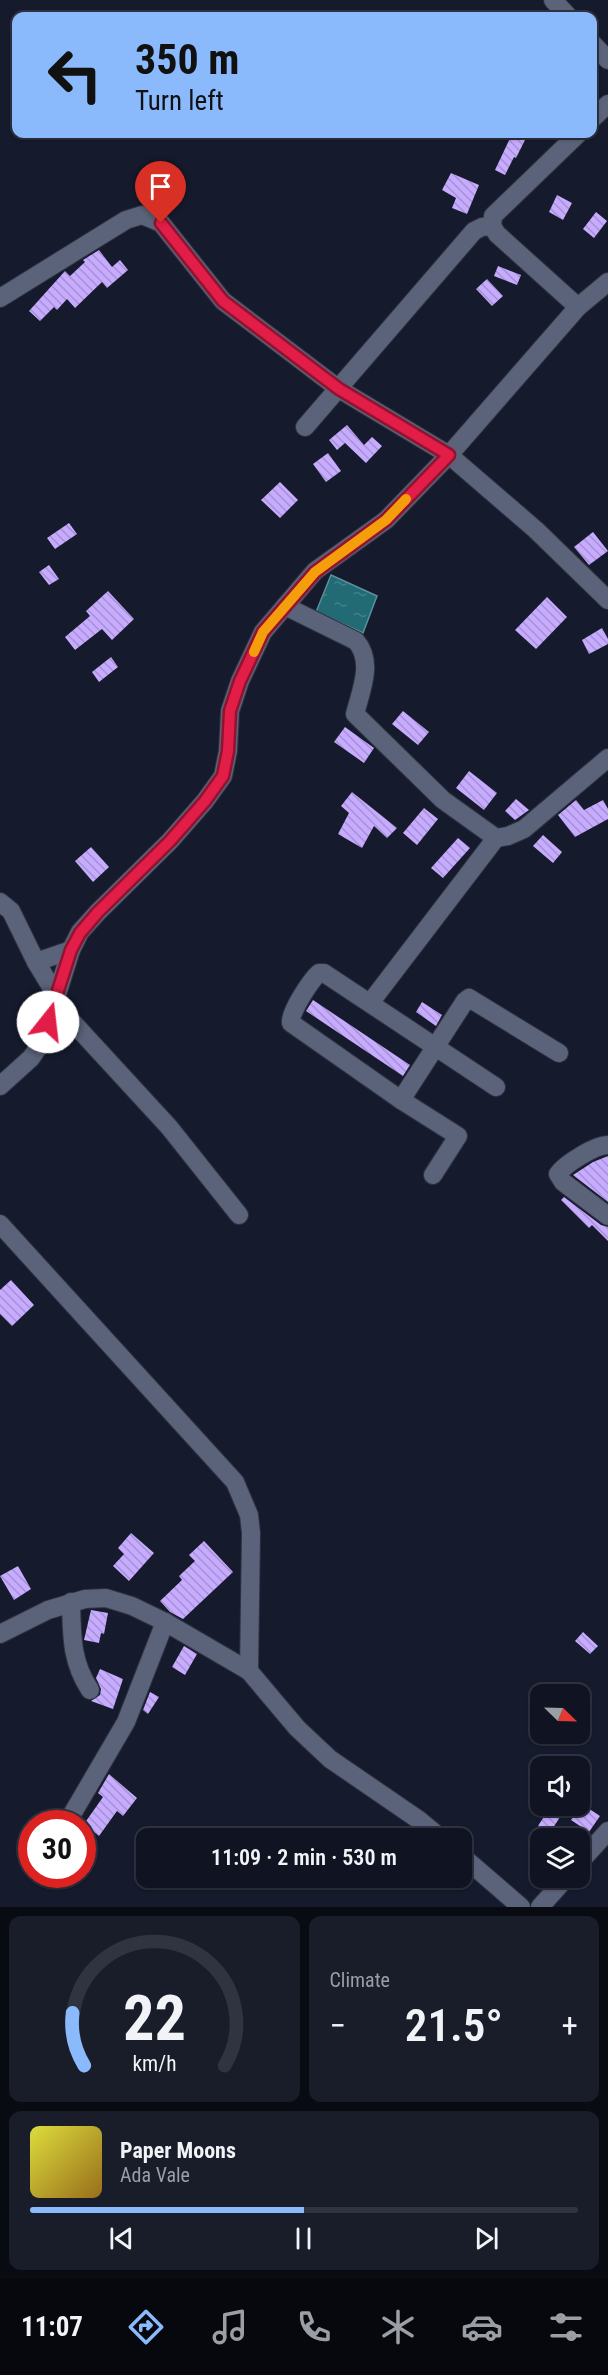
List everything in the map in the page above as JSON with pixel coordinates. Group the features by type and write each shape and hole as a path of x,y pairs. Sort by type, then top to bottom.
{"street":[{"path":"553,0 564,12"},
{"path":"597,48 608,60"},
{"path":"597,114 608,104"},
{"path":"574,138 493,216 492,226 497,234 578,308"},
{"path":"0,298 126,220 142,215 161,223 223,301 339,389 449,455 536,530 608,600"},
{"path":"304,427 474,231 492,226"},
{"path":"0,1086 37,1051 71,950 88,922 170,841 205,801 223,776 228,751 230,711 240,681 263,632 315,572 386,520 449,455 578,308 608,282"},
{"path":"285,606 356,641 362,648 366,667 355,714 443,800 496,838"},
{"path":"370,1003 496,838 524,829 608,758"},
{"path":"0,902 11,911 55,999 161,1119 239,1215"},
{"path":"36,962 71,950"},
{"path":"433,1175 458,1136 401,1100 294,1026 290,1020 292,1013 320,973 324,973 496,1087"},
{"path":"401,1100 465,1001 470,998 559,1053"},
{"path":"608,1145 600,1145 562,1169 558,1174 562,1182 608,1216"},
{"path":"0,1224 235,1482 249,1515 251,1533 249,1671"},
{"path":"0,1634 48,1610 71,1602 96,1597 118,1600 165,1622 249,1671 297,1728 330,1758 429,1828"},
{"path":"71,1602 74,1658 80,1675 90,1690"},
{"path":"75,1810 126,1722 165,1622"},
{"path":"590,1851 608,1831"},
{"path":"472,1865 521,1907"},
{"path":"540,1907 557,1888"}],"water":[{"path":"331,575 377,596 363,633 316,612"}],"building":[{"path":"510,138 526,138 505,175 495,170"},
{"path":"451,173 479,185 467,214 452,208 456,198 442,190"},
{"path":"557,195 572,203 563,220 549,212"},
{"path":"596,212 607,221 594,238 583,229"},
{"path":"99,250 112,267 120,260 128,270 107,288 102,282 75,308 67,299 57,310 54,307 40,321 29,311 65,271 70,276 85,262 83,260"},
{"path":"498,266 521,275 517,285 494,276"},
{"path":"487,279 503,296 492,306 476,289"},
{"path":"347,425 364,445 372,437 382,446 366,463 345,443 337,450 329,440"},
{"path":"328,453 341,471 326,482 313,464"},
{"path":"280,482 298,500 280,518 261,500"},
{"path":"69,523 77,534 55,549 47,538"},
{"path":"593,532 608,551 589,565 574,547"},
{"path":"49,565 59,579 49,585 39,572"},
{"path":"108,591 134,619 112,640 102,629 75,650 65,637 90,616 86,611"},
{"path":"547,597 567,617 536,649 515,630"},
{"path":"602,628 608,644 589,654 582,640"},
{"path":"111,657 118,667 99,682 92,672"},
{"path":"403,711 429,732 418,745 392,724"},
{"path":"345,727 374,748 364,763 334,742"},
{"path":"469,771 497,793 484,810 456,788"},
{"path":"352,792 397,828 387,838 374,826 362,848 338,834 349,813 341,806"},
{"path":"516,799 529,810 515,820 505,811"},
{"path":"576,800 584,810 603,800 608,809 608,819 575,837 558,815"},
{"path":"424,808 438,819 417,845 403,833"},
{"path":"543,835 562,852 553,863 533,846"},
{"path":"458,838 470,848 443,878 431,868"},
{"path":"91,847 109,867 93,882 75,861"},
{"path":"313,1000 410,1065 403,1076 306,1011"},
{"path":"422,1002 442,1015 436,1026 416,1012"},
{"path":"608,1156 608,1202 573,1175 593,1162"},
{"path":"564,1197 601,1225 608,1227 608,1241 592,1225 589,1228 561,1200"},
{"path":"11,1280 34,1305 12,1326 0,1314 0,1290"},
{"path":"131,1533 154,1553 129,1581 113,1566 124,1554 118,1548"},
{"path":"204,1541 233,1572 183,1619 170,1612 160,1601 182,1580 179,1576 195,1561 189,1555"},
{"path":"18,1566 31,1589 14,1600 0,1576"},
{"path":"91,1610 108,1613 104,1634 101,1633 99,1643 84,1640"},
{"path":"583,1632 598,1646 590,1654 575,1641"},
{"path":"184,1646 197,1654 185,1675 172,1667"},
{"path":"100,1669 123,1679 113,1709 91,1701 100,1695 101,1689 96,1678"},
{"path":"150,1692 159,1697 148,1714 143,1710"},
{"path":"109,1774 137,1798 123,1816 117,1811 99,1836 96,1834 96,1810 94,1810 103,1797 98,1793"},
{"path":"590,1809 600,1816 590,1831 590,1828 583,1828 571,1820 574,1816 590,1816"},
{"path":"544,1816 561,1816 553,1828 538,1826"}],"slow traffic":[{"path":"254,652 263,632 315,572 386,520 406,499"}],"route":[{"path":"48,1022 71,950 80,933 88,922 170,841 205,801 223,776 228,751 230,711 240,681 263,632 315,572 386,520 449,455 339,389 223,301 161,223"}]}
